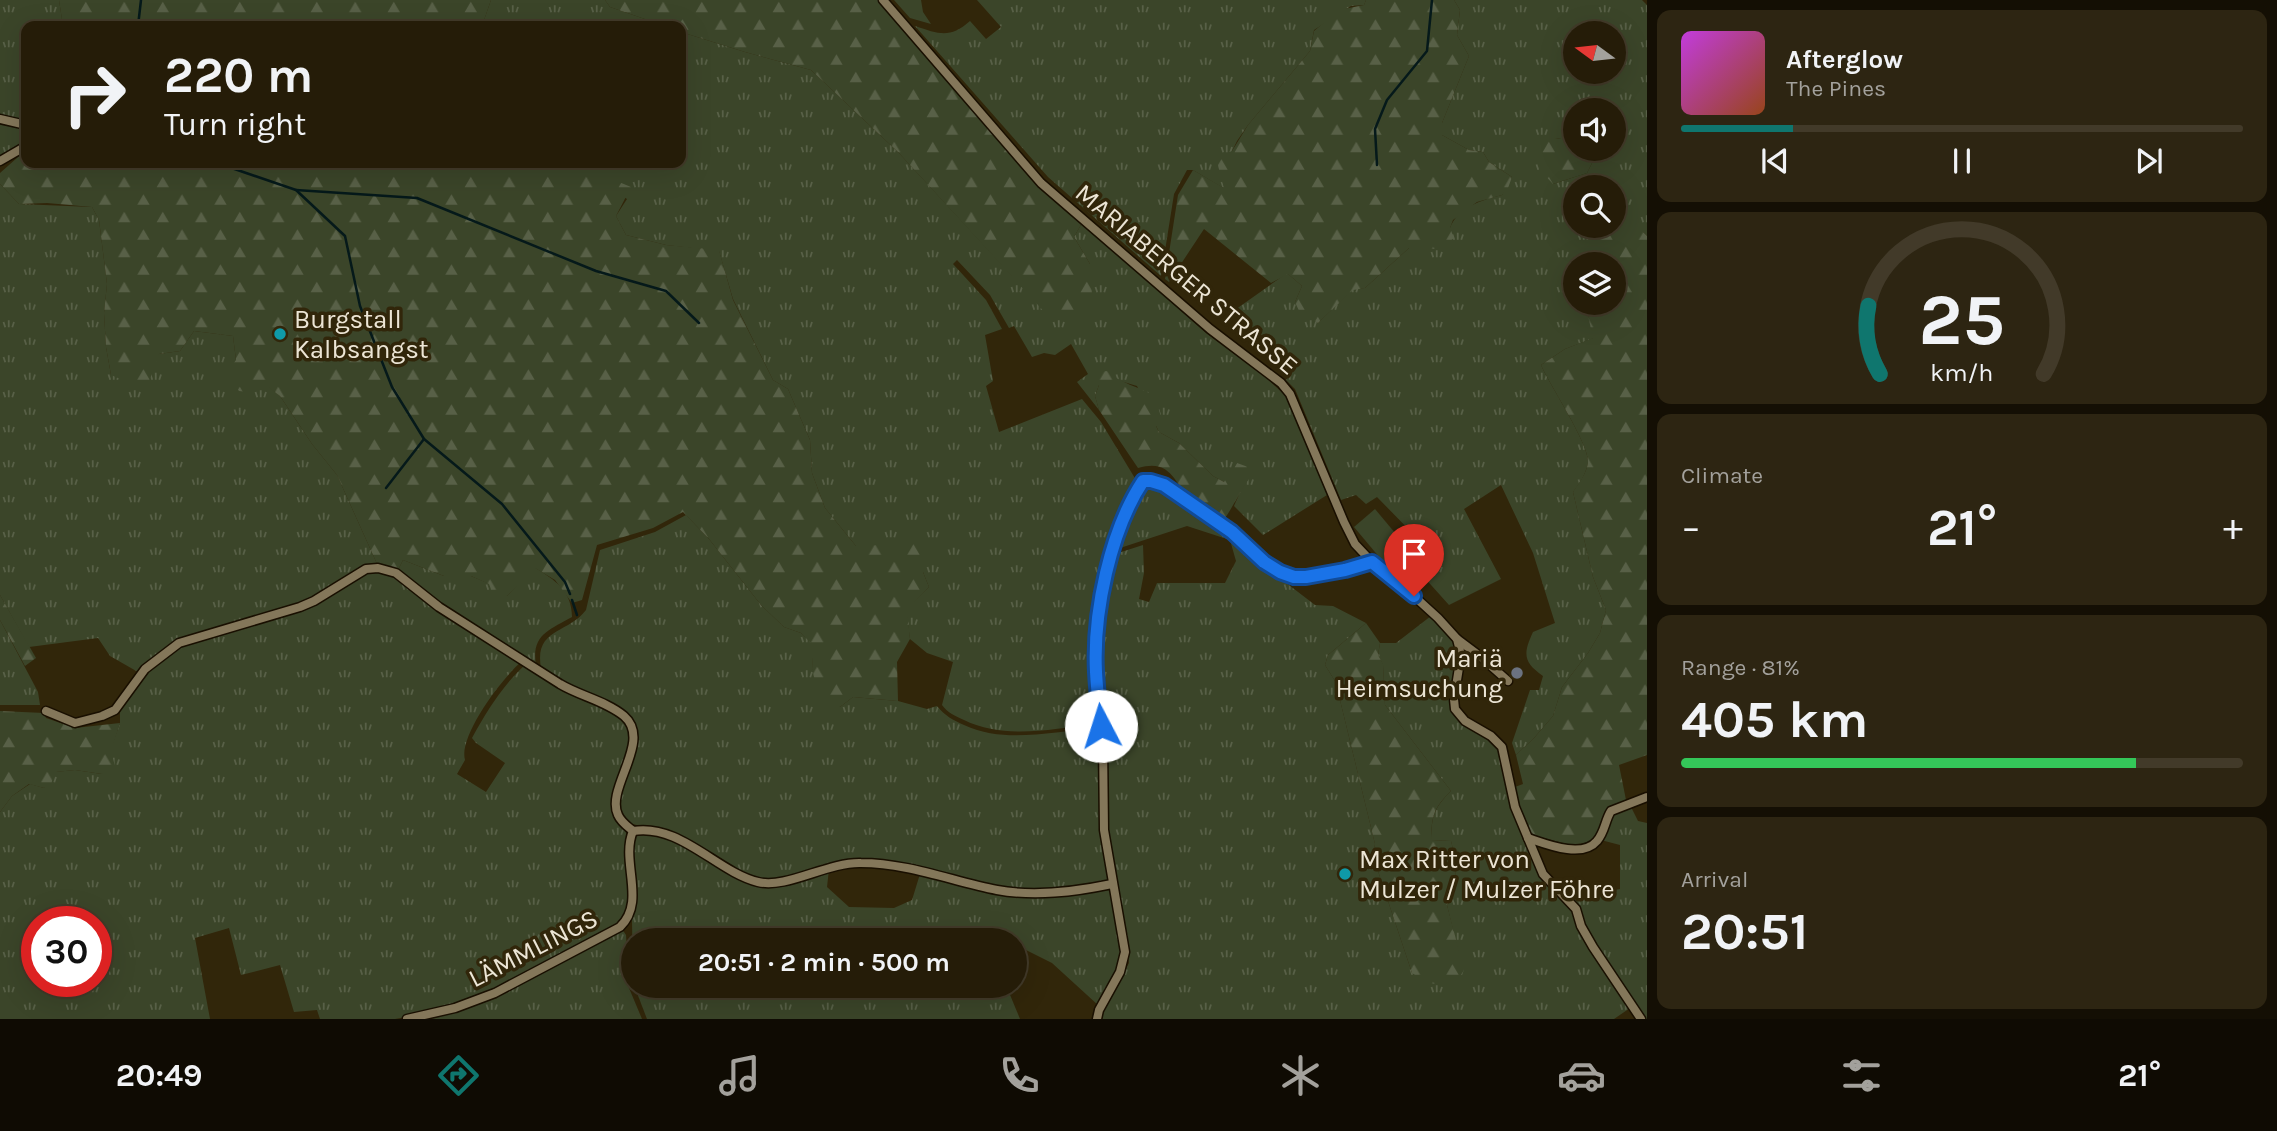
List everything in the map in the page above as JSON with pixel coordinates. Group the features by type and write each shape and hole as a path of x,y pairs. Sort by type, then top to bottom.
{"street":[{"name":"MARIABERGER STRASSE","path":"883,0 1041,183 1210,329 1280,383 1290,394 1355,544 1372,562 1393,577 1438,618 1457,639 1508,681"},
{"path":"0,119 21,124"},
{"path":"0,161 21,149"},
{"path":"1097,1019 1099,1010 1120,972 1125,952 1104,830 1103,742 1096,669 1105,576 1115,539 1132,499 1143,481 1164,485 1232,532 1264,562 1294,577 1345,570 1372,562"},
{"path":"46,711 75,723 102,716 115,710 145,668 179,643 300,607 357,573 378,568 396,573 439,607 560,684 624,716 632,728 634,739 616,809 624,824 633,831 646,829 664,835 698,849 744,877 768,884 845,863 864,863 887,865 999,890 1070,892 1113,885"},
{"path":"1457,639 1461,655 1455,709 1465,721 1491,736 1502,747 1516,807 1543,874 1576,909 1581,926 1593,947 1641,1019"},
{"path":"1528,838 1568,849 1593,845 1599,839 1611,811 1647,797"},
{"name":"LÄMMLINGS","path":"407,1019 455,1008 487,996 620,927 633,908 629,845 633,831"}],"green space":[{"path":"0,0 59,0 62,21 21,21 21,121 0,117"},
{"path":"59,0 491,0 484,21 62,21"},
{"path":"491,0 605,0 610,7 651,21 484,21"},
{"path":"605,0 879,0 1037,186 1082,223 1074,237 1090,264 1093,310 1080,319 1049,317 898,152 811,70 686,34 686,21 651,21 610,7"},
{"path":"894,0 921,0 923,12 931,24 910,18"},
{"path":"977,0 1366,0 1364,5 1351,6 1314,30 1310,51 1237,141 1232,151 1225,189 1193,170 1187,170 1174,194 1161,276 1048,177 915,26 950,33 970,21 986,39 1001,27"},
{"path":"1366,0 1454,0 1460,10 1457,35 1469,56 1442,123 1442,135 1469,150 1483,152 1489,162 1512,177 1508,188 1502,195 1477,202 1453,220 1450,228 1454,238 1440,249 1409,248 1365,288 1353,290 1318,323 1300,313 1295,302 1302,286 1288,274 1271,283 1204,229 1169,282 1165,279 1178,195 1193,170 1224,188 1216,158 1232,151 1248,125 1310,51 1314,31 1339,10 1364,5"},
{"path":"1454,0 1642,0 1647,5 1647,236 1643,232 1593,252 1563,252 1563,315 1588,315 1594,338 1565,349 1541,365 1587,454 1586,471 1573,492 1593,577 1606,610 1600,633 1562,687 1553,716 1516,755 1512,743 1530,690 1539,690 1543,676 1528,662 1526,652 1533,632 1555,623 1533,553 1501,485 1464,509 1501,579 1449,605 1414,566 1424,545 1377,497 1366,504 1356,495 1341,500 1295,389 1286,380 1298,364 1232,312 1287,273 1302,286 1295,302 1318,323 1353,289 1365,288 1409,248 1450,228 1459,215 1472,206 1502,195 1512,177 1489,162 1483,152 1469,150 1442,135 1442,123 1469,56 1457,35 1460,10","holes":["1563,98 1626,98 1626,161 1593,161 1587,173 1581,175 1626,175 1626,238 1563,238 1563,181 1553,184 1555,138 1563,139"]},
{"path":"686,34 811,70 898,152 1050,317 1090,264 1074,237 1082,223 1206,333 1287,397 1327,495 1263,535 1234,506 1251,475 1224,482 1213,476 1179,443 1159,432 1137,386 1117,380 1099,385 1095,396 1099,410 1077,382 1088,374 1071,344 1055,355 1044,353 1032,357 1014,326 1009,328 990,295 957,260 953,264 986,300 1002,329 985,335 993,381 986,386 999,432 1082,399 1101,422 1136,480 1113,538 1093,669 1095,724 1012,731 996,730 964,720 942,705 953,662 927,653 910,639 906,609 929,587 923,572 856,546 825,508 812,473 810,440 788,389 773,380 733,299 719,251 666,245 626,235 616,216 627,199 580,168 686,168"},
{"path":"0,121 21,127 21,146 0,158"},
{"path":"1555,138 1563,139 1563,161 1593,161 1587,173 1563,175 1563,181 1553,184 1540,170 1534,146"},
{"path":"21,154 21,168 585,168 631,187 616,216 626,235 666,245 719,250 733,300 773,380 788,389 810,440 812,473 825,508 856,546 921,543 923,572 929,587 907,609 910,639 897,662 898,701 853,697 840,707 820,701 812,669 813,645 801,633 784,627 761,605 709,539 683,512 653,528 597,545 582,600 572,603 555,580 535,568 507,596 493,594 489,584 471,576 444,576 403,560 397,572 378,566 337,475 312,444 280,396 260,381 248,392 239,391 226,374 236,360 233,336 194,331 180,351 159,354 146,390 111,375 104,313 107,284 99,220 92,207 47,203 19,204 0,184 0,173"},
{"path":"0,184 19,204 92,207 99,220 107,284 104,313 111,375 159,354 180,351 194,331 233,336 236,360 280,396 312,444 337,475 378,566 313,599 178,641 138,672 110,656 98,638 29,647 0,595"},
{"path":"1626,226 1647,236 1647,755 1619,765 1626,800 1611,808 1602,828 1591,842 1571,845 1530,832 1517,806 1515,787 1523,784 1516,755 1553,716 1562,687 1600,633 1606,610 1593,577 1573,492 1586,471 1587,454 1541,365 1565,349 1593,338 1588,315 1626,315 1626,252 1590,252 1598,238 1626,238"},
{"path":"1107,371 1155,396 1161,417 1156,426 1159,432 1179,443 1213,476 1224,482 1237,463 1248,467 1252,475 1223,521 1194,503 1166,470 1150,466 1138,468 1099,410 1095,396 1099,385 1096,379 1099,372"},
{"path":"1151,484 1182,501 1228,539 1187,526 1117,549 1134,501 1146,485"},
{"path":"1375,509 1406,546 1385,564 1354,527"},
{"path":"686,515 709,539 761,605 784,627 801,633 814,645 812,669 840,707 853,697 898,701 927,709 937,706 960,723 997,734 1030,735 1098,729 1101,830 1108,883 1082,888 1000,888 864,860 790,878 757,880 665,833 626,822 620,813 618,801 633,753 631,720 576,691 541,668 540,655 547,638 579,618 586,610 600,550 655,532"},
{"path":"1230,541 1315,605 1333,606 1366,623 1328,655 1325,665 1343,694 1340,700 1375,844 1373,856 1412,973 1463,970 1447,905 1455,889 1456,861 1451,841 1431,840 1435,813 1451,791 1385,705 1383,665 1378,655 1380,643 1396,643 1431,616 1454,643 1458,655 1450,700 1452,711 1462,725 1484,736 1498,748 1512,808 1540,876 1572,909 1578,927 1630,1008 1614,1019 1099,1019 1129,963 1108,829 1098,669 1107,577 1115,554 1143,545 1144,573 1139,599 1149,602 1157,583 1225,583 1236,561"},
{"path":"403,560 444,576 471,576 490,584 507,596 534,567 566,593 572,617 549,630 539,640 535,655 536,665 440,605 397,572"},
{"path":"379,570 395,574 521,662 494,693 475,722 468,737 465,760 457,774 486,792 505,763 472,738 495,699 525,665 568,693 623,721 628,729 628,749 612,803 614,813 627,835 625,862 629,908 619,924 479,997 427,1013 395,1019 320,1019 317,1010 294,1012 280,965 241,975 229,928 195,938 210,1019 0,1019 0,812 12,796 30,784 44,788 55,772 75,770 102,774 120,723 120,708 142,675 180,645 269,620 367,572"},
{"path":"0,595 36,658 25,666 0,620"},
{"path":"0,620 38,692 40,705 0,705"},
{"path":"1366,623 1380,643 1378,655 1383,664 1385,705 1451,791 1435,813 1431,840 1451,841 1456,861 1455,889 1447,905 1464,970 1454,986 1428,983 1412,973 1373,856 1375,844 1340,700 1343,694 1325,665 1328,655"},
{"path":"0,711 44,713 46,718 75,728 120,723 111,751 116,770 102,774 75,770 56,772 51,783 44,788 29,784 12,796 0,812"},
{"path":"1630,805 1638,821 1647,823 1647,1019 1643,1019 1599,952 1573,898 1620,889 1620,845 1601,840 1613,812"},
{"path":"646,831 681,844 756,884 829,869 827,887 849,907 894,908 912,900 920,874 999,892 1082,893 1111,890 1122,951 1117,971 1098,1005 1052,963 1027,950 1027,928 632,928 635,897 632,845 636,833"},
{"path":"621,929 621,998 633,998 642,1019 420,1019 456,1010"},
{"path":"639,998 1011,998 1020,1019 647,1019"}],"waterway":[{"path":"139,21 141,0"},
{"path":"1377,165 1375,129 1387,100 1427,51 1432,0"},
{"path":"232,168 296,190 345,236 360,306 392,387 424,439 502,504 565,582 570,594"},
{"path":"296,190 417,198 596,271 666,291 699,323"},
{"path":"386,488 424,439"},
{"path":"572,600 577,615"}],"place":[{"name":"Burgstall Kalbsangst","path":"280,334"},
{"name":"Mariä Heimsuchung","path":"1517,673"},
{"name":"Max Ritter von Mulzer / Mulzer Föhre","path":"1345,874"}],"route":[{"path":"1101,726 1096,669 1105,576 1115,539 1143,481 1164,485 1232,532 1264,562 1280,572 1294,577 1306,577 1372,562 1414,596"}]}
